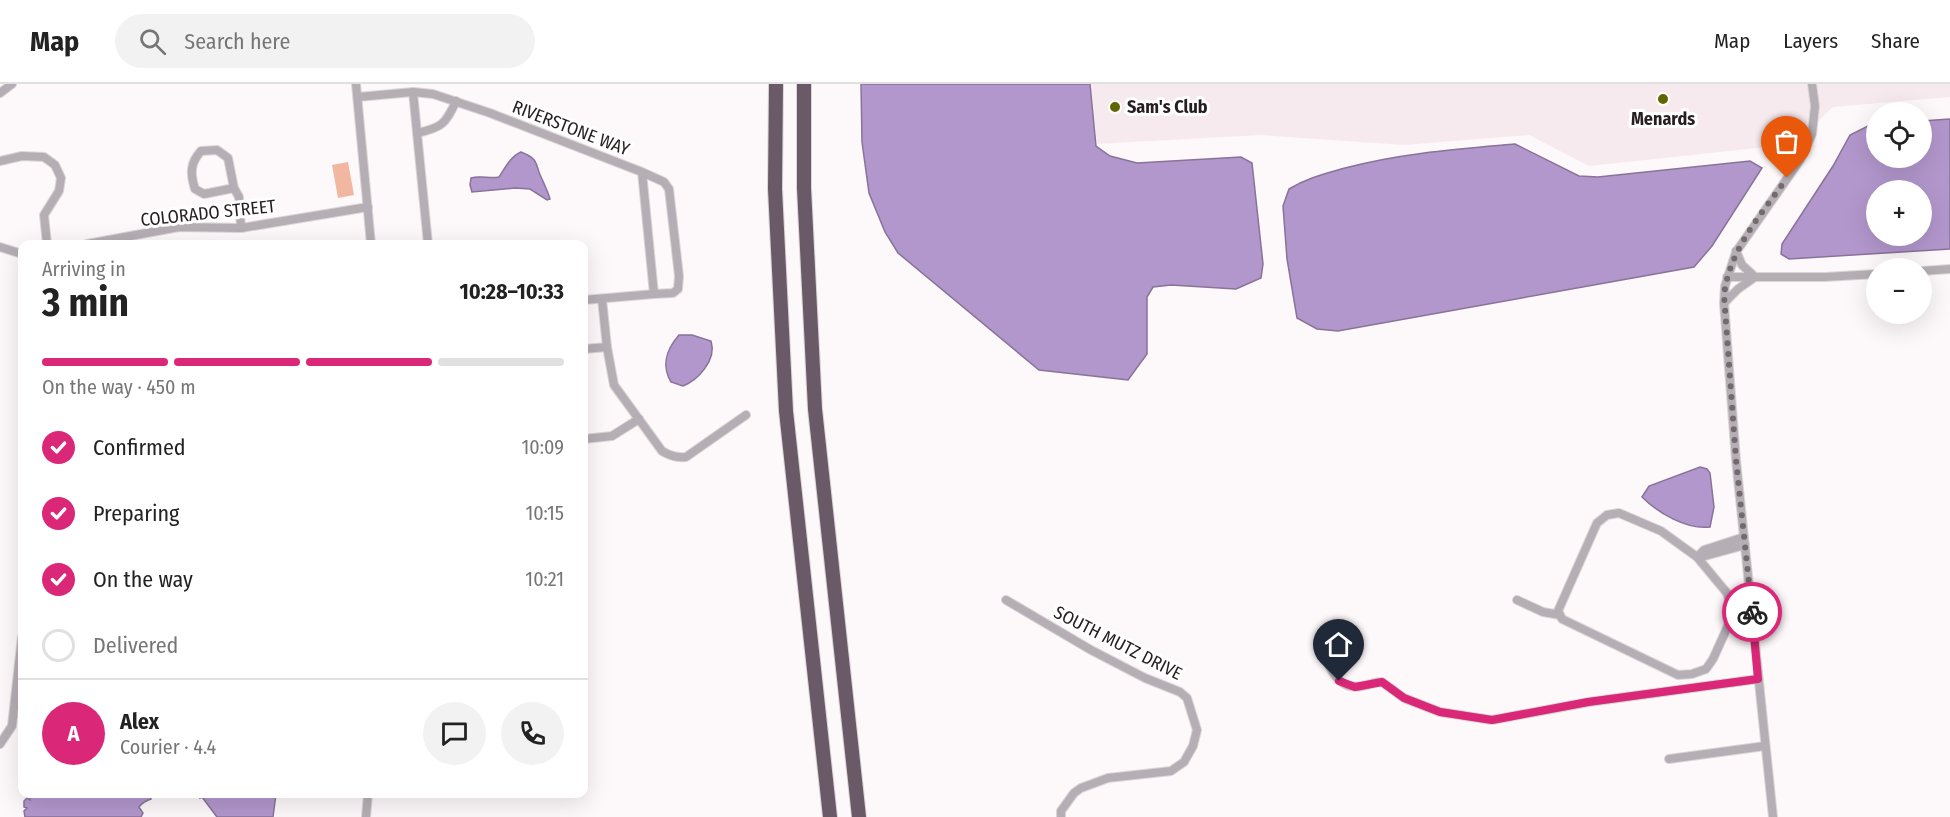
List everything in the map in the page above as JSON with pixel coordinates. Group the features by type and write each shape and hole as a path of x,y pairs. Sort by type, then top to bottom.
{"highway":[{"path":"776,84 776,189 786,411 830,817"},
{"path":"804,84 804,188 815,410 859,817"}],"street":[{"path":"1,92 12,84"},
{"path":"356,84 371,240"},
{"path":"1773,817 1736,460 1724,295 1727,277 1736,251 1800,160 1812,134 1815,105 1812,84"},
{"path":"413,92 428,240"},
{"name":"RIVERSTONE WAY","path":"358,97 413,92 433,94 664,182 669,189 679,276 678,289 673,293 654,294"},
{"path":"417,133 442,125 449,117 456,101"},
{"path":"234,188 204,194 195,189 191,176 193,160 201,151 216,150 228,158 234,188 239,197 241,228"},
{"path":"0,161 22,156 44,157 55,165 61,178 59,191 44,215 47,240"},
{"path":"588,300 654,294 642,172"},
{"name":"COLORADO STREET","path":"109,240 179,227 241,228 368,207"},
{"path":"0,247 18,253"},
{"path":"1736,251 1742,265 1755,277"},
{"path":"1932,270 1950,269"},
{"path":"1727,277 1866,274"},
{"path":"1724,303 1755,277"},
{"path":"602,299 614,385 662,451 678,458 686,457 746,415"},
{"path":"588,349 607,347"},
{"path":"588,439 612,436 639,419"},
{"path":"1619,513 1661,531 1697,557 1727,594 1732,617 1706,669 1692,674 1678,675 1562,620 1558,611 1597,524 1607,515 1619,513"},
{"path":"1697,557 1704,550 1745,541"},
{"name":"SOUTH MUTZ DRIVE","path":"1006,600 1091,650 1145,678 1180,692 1187,698 1197,730 1194,746 1184,762 1171,771 1108,778 1081,788 1074,793 1061,811 1061,817"},
{"path":"1517,600 1543,612 1560,615"},
{"path":"1326,659 1334,676 1347,685 1355,687 1382,682 1404,698 1440,712 1492,720 1588,702 1758,679"},
{"path":"0,744 12,726 18,673"},
{"path":"1669,759 1766,746"},
{"path":"366,817 368,798"}],"shaded area":[{"path":"861,84 1090,84 1096,146 1110,156 1137,163 1241,157 1252,163 1263,264 1261,278 1236,289 1171,285 1153,287 1147,297 1147,354 1128,380 1039,370 898,253 885,232 869,193 862,142"},
{"path":"1091,84 1950,84 1950,97 1866,102 1866,104 1833,107 1794,144 1589,166 1529,135 1404,145 1261,135 1097,144"},
{"path":"1950,119 1950,249 1789,259 1781,254 1782,244 1833,166 1850,135 1866,127 1866,168 1932,168 1932,120"},
{"path":"1515,144 1579,176 1598,177 1750,161 1762,168 1712,246 1694,267 1338,331 1317,329 1297,318 1287,259 1283,206 1289,189 1323,174 1387,159 1430,152"},
{"path":"521,152 532,157 536,163 550,199 547,200 530,189 472,192 471,178 499,177 511,159"},
{"path":"348,162 354,195 338,198 332,165"},
{"path":"679,335 692,335 711,341 712,348 705,368 695,379 683,386 671,382 666,370 668,352"},
{"path":"1700,467 1707,469 1710,473 1714,507 1710,527 1692,526 1673,519 1642,497 1649,486"},
{"path":"27,798 30,800 30,798 151,799 139,807 143,813 141,817 25,817 24,811 27,808 24,807 24,801"},
{"path":"203,798 275,798 273,817 217,817"}],"way so far":[{"path":"1752,612 1736,460 1724,295 1727,277 1736,252 1787,178"}],"place":[{"name":"Menards","path":"1663,99"},
{"name":"Sam's Club","path":"1115,107"}],"route":[{"path":"1339,681 1355,687 1382,682 1404,698 1440,712 1492,720 1588,702 1758,679 1752,612"}]}
